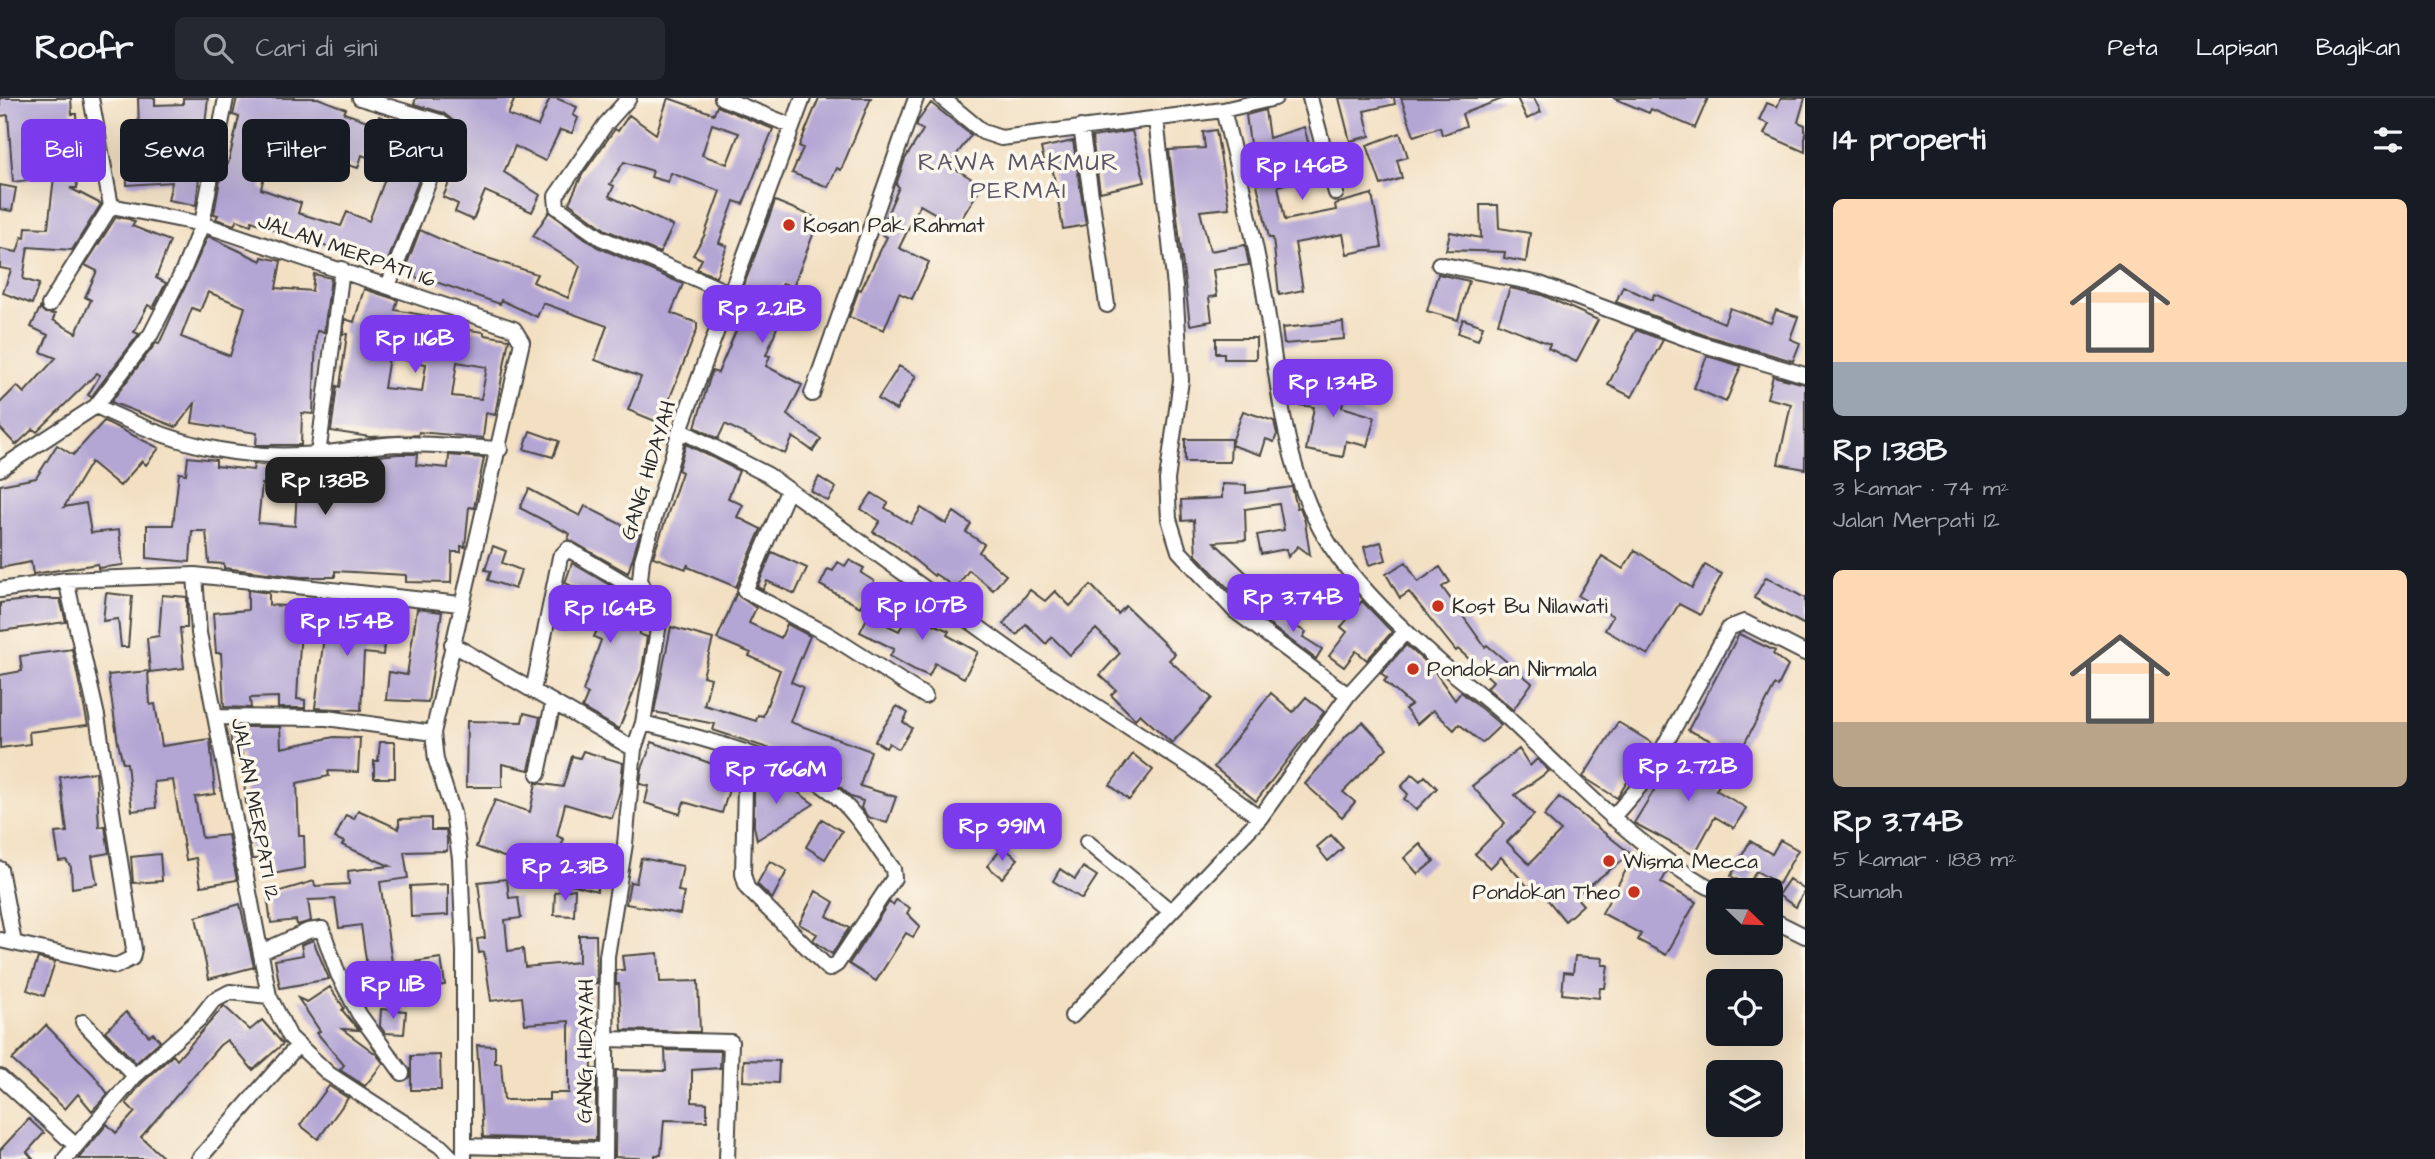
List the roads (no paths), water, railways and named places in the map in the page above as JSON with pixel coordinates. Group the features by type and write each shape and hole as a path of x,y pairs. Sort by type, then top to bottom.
{"street":[{"path":"49,306 111,206 91,98"},
{"path":"0,469 96,406 151,334 183,271 202,224 226,98"},
{"path":"360,98 440,122 447,127 446,137 388,286"},
{"path":"629,98 605,125 556,196 557,207 601,238 729,293"},
{"path":"722,98 792,126"},
{"name":"GANG HIDAYAH","path":"605,1154 607,956 625,844 634,749 643,723 659,623 640,580 642,560 680,430 803,98"},
{"path":"812,394 916,98"},
{"path":"942,98 983,132 1002,138 1156,119 1196,105 1223,110 1275,98"},
{"path":"1310,98 1336,193"},
{"path":"1223,110 1257,251 1277,366 1281,411 1298,475 1318,526 1339,558 1406,631 1510,720 1612,818 1655,853 1706,885"},
{"path":"1156,119 1175,287 1181,380 1167,480 1169,519 1179,551 1235,611 1348,695"},
{"path":"1081,127 1107,305"},
{"name":"JALAN MERPATI 16","path":"111,206 202,224 514,329 520,336 499,449 460,604 433,733 436,760 453,813 460,858 464,952 464,1153"},
{"path":"1439,264 1540,284 1701,344 1805,375"},
{"path":"318,454 342,269"},
{"path":"96,406 159,436 260,456 318,454 396,444 499,449"},
{"path":"680,430 735,457 788,491 1021,658 1191,767 1260,818"},
{"path":"788,491 745,591 829,635 925,696"},
{"path":"533,691 560,557 568,549 645,595"},
{"path":"0,590 66,580 195,575 460,604"},
{"name":"JALAN MERPATI 12","path":"195,575 199,633 269,996 298,1045 329,1074 440,1146 453,1159"},
{"path":"0,869 7,942 116,966 126,963 134,949 97,716 66,580"},
{"path":"1612,818 1646,779 1695,685 1729,628 1738,622 1744,622 1805,653"},
{"path":"1072,1016 1169,910 1260,818 1348,695 1406,631"},
{"path":"452,644 634,749"},
{"path":"538,774 552,703"},
{"path":"217,717 327,718 433,733"},
{"path":"643,723 755,756 829,790 854,813 895,873 892,883 837,964 829,969 747,888 743,874 745,785 755,756"},
{"path":"1087,842 1169,910"},
{"path":"1783,925 1805,936"},
{"path":"261,952 308,931 321,929 338,974 359,1014 402,1073"},
{"path":"65,1159 135,1076 199,1019 213,1001 230,992 269,996"},
{"path":"83,1021 135,1076"},
{"path":"605,1039 731,1042 727,1159"},
{"path":"199,1159 298,1045"},
{"path":"0,1077 75,1145"},
{"path":"464,1153 551,1151 605,1154"}],"place":[{"name":"Kosan Pak Rahmat","path":"789,225"},
{"name":"Kost Bu Nilawati","path":"1438,606"},
{"name":"Pondokan Nirmala","path":"1413,669"},
{"name":"Wisma Mecca","path":"1609,861"},
{"name":"Pondokan Theo","path":"1634,892"}],"district":[{"name":"RAWA MAKMUR PERMAI","path":"1019,176"}]}
